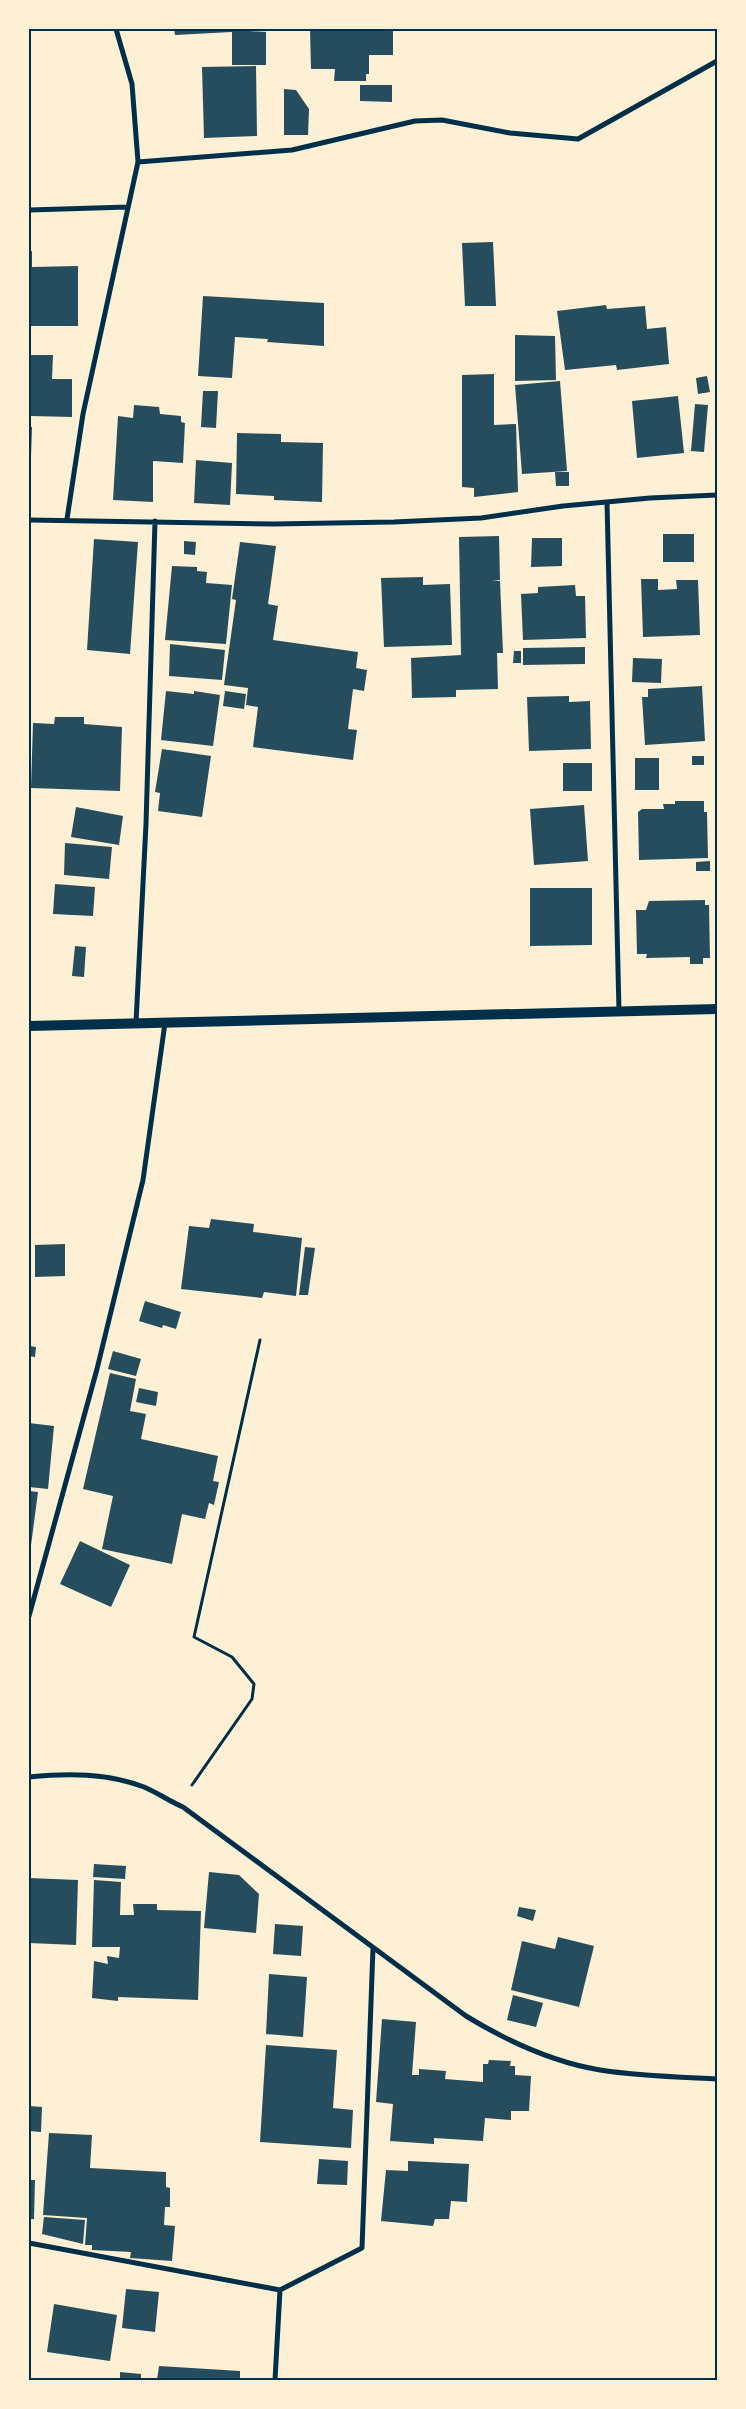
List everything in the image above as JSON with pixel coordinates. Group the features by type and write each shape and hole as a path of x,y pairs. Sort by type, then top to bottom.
{"main road":[{"path":"29,1026 717,1009"}],"street":[{"path":"67,519 83,414 138,162 132,84 116,29"},
{"path":"138,162 292,150 415,121 442,120 510,133 578,139 717,62"},
{"path":"29,210 128,207"},
{"path":"29,520 67,519 273,524 394,522 481,518 563,506 717,495"},
{"path":"606,502 619,1012"},
{"path":"136,1024 146,824 155,521"},
{"path":"29,1616 97,1369 142,1180 165,1023"},
{"path":"29,1777 80,1774 117,1779 156,1792 178,1804 466,2016 514,2043 540,2053 599,2070 717,2079"},
{"path":"29,2243 280,2290 362,2248 373,1948"},
{"path":"274,2380 280,2290"}],"path":[{"path":"178,1804 252,1699 254,1684 232,1657 194,1637 260,1340"}],"building":[{"path":"174,29 267,29 267,31 249,32 266,32 266,65 232,65 232,32 175,35"},
{"path":"310,29 393,29 393,55 369,55 369,74 366,74 366,81 334,81 335,69 311,69"},
{"path":"256,66 257,136 204,138 202,67"},
{"path":"360,85 392,85 392,102 360,101"},
{"path":"284,89 296,90 309,109 308,135 284,135"},
{"path":"493,242 496,306 465,306 462,243"},
{"path":"29,251 32,251 32,267 78,266 78,326 29,326"},
{"path":"203,296 324,303 324,346 267,342 268,339 235,337 232,378 198,376"},
{"path":"606,305 607,309 645,306 647,329 666,327 669,364 617,370 616,365 565,370 557,311"},
{"path":"515,335 555,336 556,380 515,381"},
{"path":"29,355 53,355 52,379 72,379 72,417 31,416 31,423 29,423"},
{"path":"494,374 494,425 516,424 518,492 474,497 474,488 462,487 462,375"},
{"path":"707,376 710,392 698,394 696,378"},
{"path":"560,381 567,471 522,474 515,385"},
{"path":"203,391 218,391 216,428 201,427"},
{"path":"678,396 684,453 637,458 632,401"},
{"path":"695,404 708,405 704,452 691,451"},
{"path":"134,405 159,407 160,414 181,416 181,422 185,423 183,463 153,461 153,502 113,500 118,416 133,418"},
{"path":"29,427 32,427 30,487 29,487"},
{"path":"237,433 281,434 281,442 323,443 322,502 274,500 274,496 236,494"},
{"path":"196,460 232,463 230,505 194,503"},
{"path":"555,472 569,472 569,486 556,486"},
{"path":"663,534 694,534 694,562 663,562"},
{"path":"499,536 500,580 492,581 500,581 503,653 497,653 498,689 456,690 456,697 412,698 411,658 461,655 459,537"},
{"path":"532,538 562,538 562,566 531,567"},
{"path":"94,539 138,542 130,654 87,650"},
{"path":"184,541 196,542 195,555 184,554"},
{"path":"240,542 276,546 268,604 278,606 273,640 358,652 356,668 367,670 364,691 353,689 348,729 357,730 353,760 253,747 258,707 246,705 248,688 224,685 236,600 232,599"},
{"path":"172,566 197,567 197,571 207,572 206,583 232,585 226,644 165,640"},
{"path":"423,577 423,585 450,584 452,645 384,647 381,578"},
{"path":"641,579 658,579 658,590 677,589 676,580 698,580 700,635 643,637"},
{"path":"575,585 576,596 585,596 586,638 523,640 521,594 538,593 538,587"},
{"path":"170,644 225,650 222,680 169,676"},
{"path":"585,647 585,664 523,665 523,648"},
{"path":"514,651 521,651 521,663 513,663"},
{"path":"633,658 662,659 661,683 632,682"},
{"path":"702,686 705,741 645,745 642,697 648,697 648,689"},
{"path":"166,691 194,694 194,691 220,695 213,746 161,740"},
{"path":"225,691 246,694 244,709 223,706"},
{"path":"569,696 569,702 590,701 591,749 529,751 527,697"},
{"path":"55,717 84,717 84,724 122,727 120,791 31,788 33,723 54,724"},
{"path":"162,749 211,756 202,817 158,811 160,793 155,792"},
{"path":"692,756 704,756 704,765 692,765"},
{"path":"635,758 659,758 659,790 635,790"},
{"path":"563,763 592,763 592,791 563,791"},
{"path":"675,801 704,801 704,812 707,812 708,858 639,860 638,812 642,809 664,809 663,804 675,804"},
{"path":"584,805 588,861 534,865 530,809"},
{"path":"76,807 123,816 119,845 71,837"},
{"path":"65,843 112,847 109,879 64,875"},
{"path":"710,861 710,871 696,871 696,862"},
{"path":"55,884 95,887 93,916 53,914"},
{"path":"530,888 592,888 592,945 530,946"},
{"path":"705,900 705,905 709,905 710,958 703,958 703,964 690,964 690,957 646,958 647,954 637,954 636,910 646,910 649,901"},
{"path":"75,946 86,947 84,977 72,976"},
{"path":"211,1219 254,1224 253,1232 302,1238 296,1296 264,1292 262,1298 181,1289 189,1226 209,1228"},
{"path":"65,1244 65,1276 35,1277 35,1245"},
{"path":"305,1247 315,1248 308,1295 299,1295"},
{"path":"145,1301 181,1312 176,1329 163,1325 162,1328 139,1321"},
{"path":"29,1346 36,1347 35,1357 29,1356"},
{"path":"113,1351 141,1359 136,1376 108,1369"},
{"path":"110,1373 136,1379 130,1411 146,1414 141,1439 218,1456 213,1481 219,1482 214,1505 209,1503 205,1519 182,1514 172,1564 102,1549 113,1496 83,1489"},
{"path":"139,1388 158,1392 156,1406 136,1402"},
{"path":"29,1423 54,1426 48,1489 29,1487"},
{"path":"29,1491 38,1492 30,1553 29,1553"},
{"path":"80,1541 130,1565 111,1607 60,1584"},
{"path":"94,1864 126,1866 125,1879 93,1877"},
{"path":"209,1872 239,1875 259,1894 256,1933 204,1928"},
{"path":"29,1878 78,1880 76,1945 29,1943"},
{"path":"94,1880 121,1882 120,1915 134,1915 133,1904 157,1904 157,1910 201,1911 198,2000 118,1997 118,2001 92,1998 94,1961 108,1964 107,1956 119,1958 120,1947 92,1947"},
{"path":"519,1907 536,1910 533,1921 517,1916"},
{"path":"275,1924 303,1926 301,1956 273,1954"},
{"path":"558,1937 594,1946 579,2007 511,1990 522,1941 555,1949"},
{"path":"269,1974 307,1977 303,2037 266,2034"},
{"path":"513,1995 543,2003 536,2027 507,2020"},
{"path":"382,2019 416,2022 412,2075 419,2075 419,2069 446,2071 445,2079 483,2082 483,2064 488,2064 489,2060 511,2061 510,2066 515,2066 515,2075 531,2076 529,2111 511,2111 511,2120 485,2118 483,2141 434,2138 434,2144 390,2141 393,2104 376,2102"},
{"path":"266,2045 337,2050 333,2108 353,2110 351,2148 260,2142"},
{"path":"29,2106 42,2107 41,2132 29,2131"},
{"path":"49,2133 92,2135 90,2168 166,2172 166,2187 170,2188 170,2207 165,2207 164,2225 175,2226 172,2261 130,2258 131,2252 92,2250 92,2245 85,2245 87,2218 43,2215"},
{"path":"319,2159 348,2161 347,2185 317,2184"},
{"path":"408,2161 469,2164 467,2202 451,2201 449,2219 435,2219 433,2226 381,2221 386,2170 408,2171"},
{"path":"29,2180 35,2180 34,2219 29,2219"},
{"path":"44,2217 85,2220 83,2244 42,2234"},
{"path":"126,2289 159,2292 155,2332 122,2328"},
{"path":"54,2304 117,2315 110,2361 47,2352"},
{"path":"159,2366 240,2371 240,2380 157,2380"},
{"path":"120,2372 141,2374 141,2378 148,2378 148,2380 120,2380"}]}
